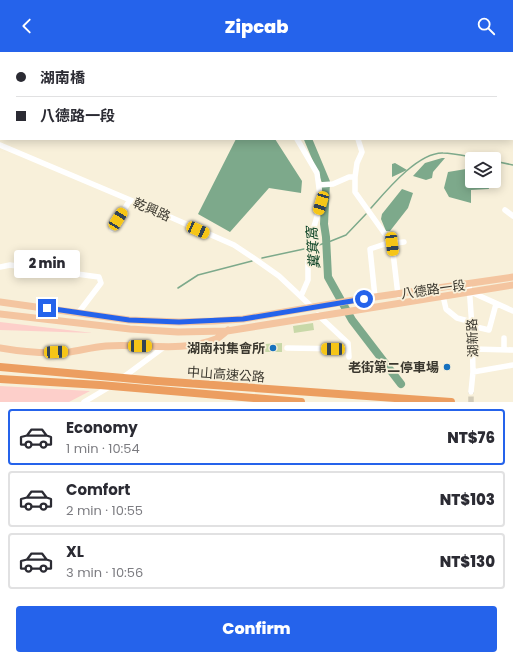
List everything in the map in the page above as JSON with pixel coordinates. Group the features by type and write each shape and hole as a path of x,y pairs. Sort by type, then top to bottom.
{"highway":[{"name":"中山高速公路","path":"0,367 157,381 451,402"},
{"name":"中山高速公路","path":"0,379 100,385 301,402"}],"main road":[{"name":"八德路一段","path":"312,307 513,277"},
{"name":"八德路一段","path":"318,315 513,285"},
{"path":"0,302 129,320 179,322 243,319 312,307"},
{"path":"0,314 138,330 178,332 227,331 318,315"},
{"path":"0,348 20,352 42,353 70,352 107,346 164,346 193,344 217,338 243,319"}],"street":[{"path":"298,140 322,184 321,203 313,230 307,269 308,280 301,296"},
{"path":"358,140 362,152 357,163 355,177 356,192 392,244 398,294"},
{"name":"乾興路","path":"0,145 234,245 261,263 312,307"},
{"path":"322,184 332,184 349,177 355,177"},
{"path":"112,229 130,200"},
{"path":"505,210 513,216"},
{"path":"375,297 370,249 385,244 404,242"},
{"path":"0,267 10,266 99,277 101,284 78,312"},
{"name":"湖新路","path":"469,284 473,349 472,392"},
{"path":"470,292 513,311"},
{"path":"443,296 446,310 457,318 489,330 496,304"},
{"path":"318,315 348,343 349,357"},
{"path":"504,338 504,349"},
{"path":"84,402 107,389 164,346"},
{"path":"287,348 348,349"},
{"path":"473,349 513,350"},
{"path":"473,372 513,365"}],"shaded area":[{"path":"235,140 276,140 302,181 301,193 269,188 230,232 198,214"},
{"path":"445,158 433,172 432,178 426,180 413,176 425,163"},
{"path":"395,163 407,170 392,177 392,164"},
{"path":"465,169 465,188 489,189 471,190 471,203 449,197 444,188 448,172"},
{"path":"402,189 413,193 408,208 390,231 386,231 381,219 382,214"},
{"path":"0,322 93,333 0,330"},
{"path":"0,386 90,391 69,402 0,402"}],"building":[{"path":"313,323 314,330 294,333 293,326"},
{"name":"湖南村集會所","path":"282,343 282,352 264,352 264,344"}],"waterway":[{"name":"糞箕窩","path":"308,140 326,182 324,224 328,277 352,320 401,384"},
{"path":"371,208 403,174 423,159 433,154 443,153 465,156"},
{"path":"501,162 513,165"},
{"path":"316,246 346,235 366,214"},
{"path":"262,258 304,249"},
{"path":"178,288 198,275 252,261"}],"tunnel":[{"path":"471,392 471,402"}],"place":[{"name":"湖南村集會所","path":"273,348"},
{"name":"老街第二停車場","path":"447,367"}],"route":[{"path":"47,308 129,320 179,322 243,319 364,299"}]}
